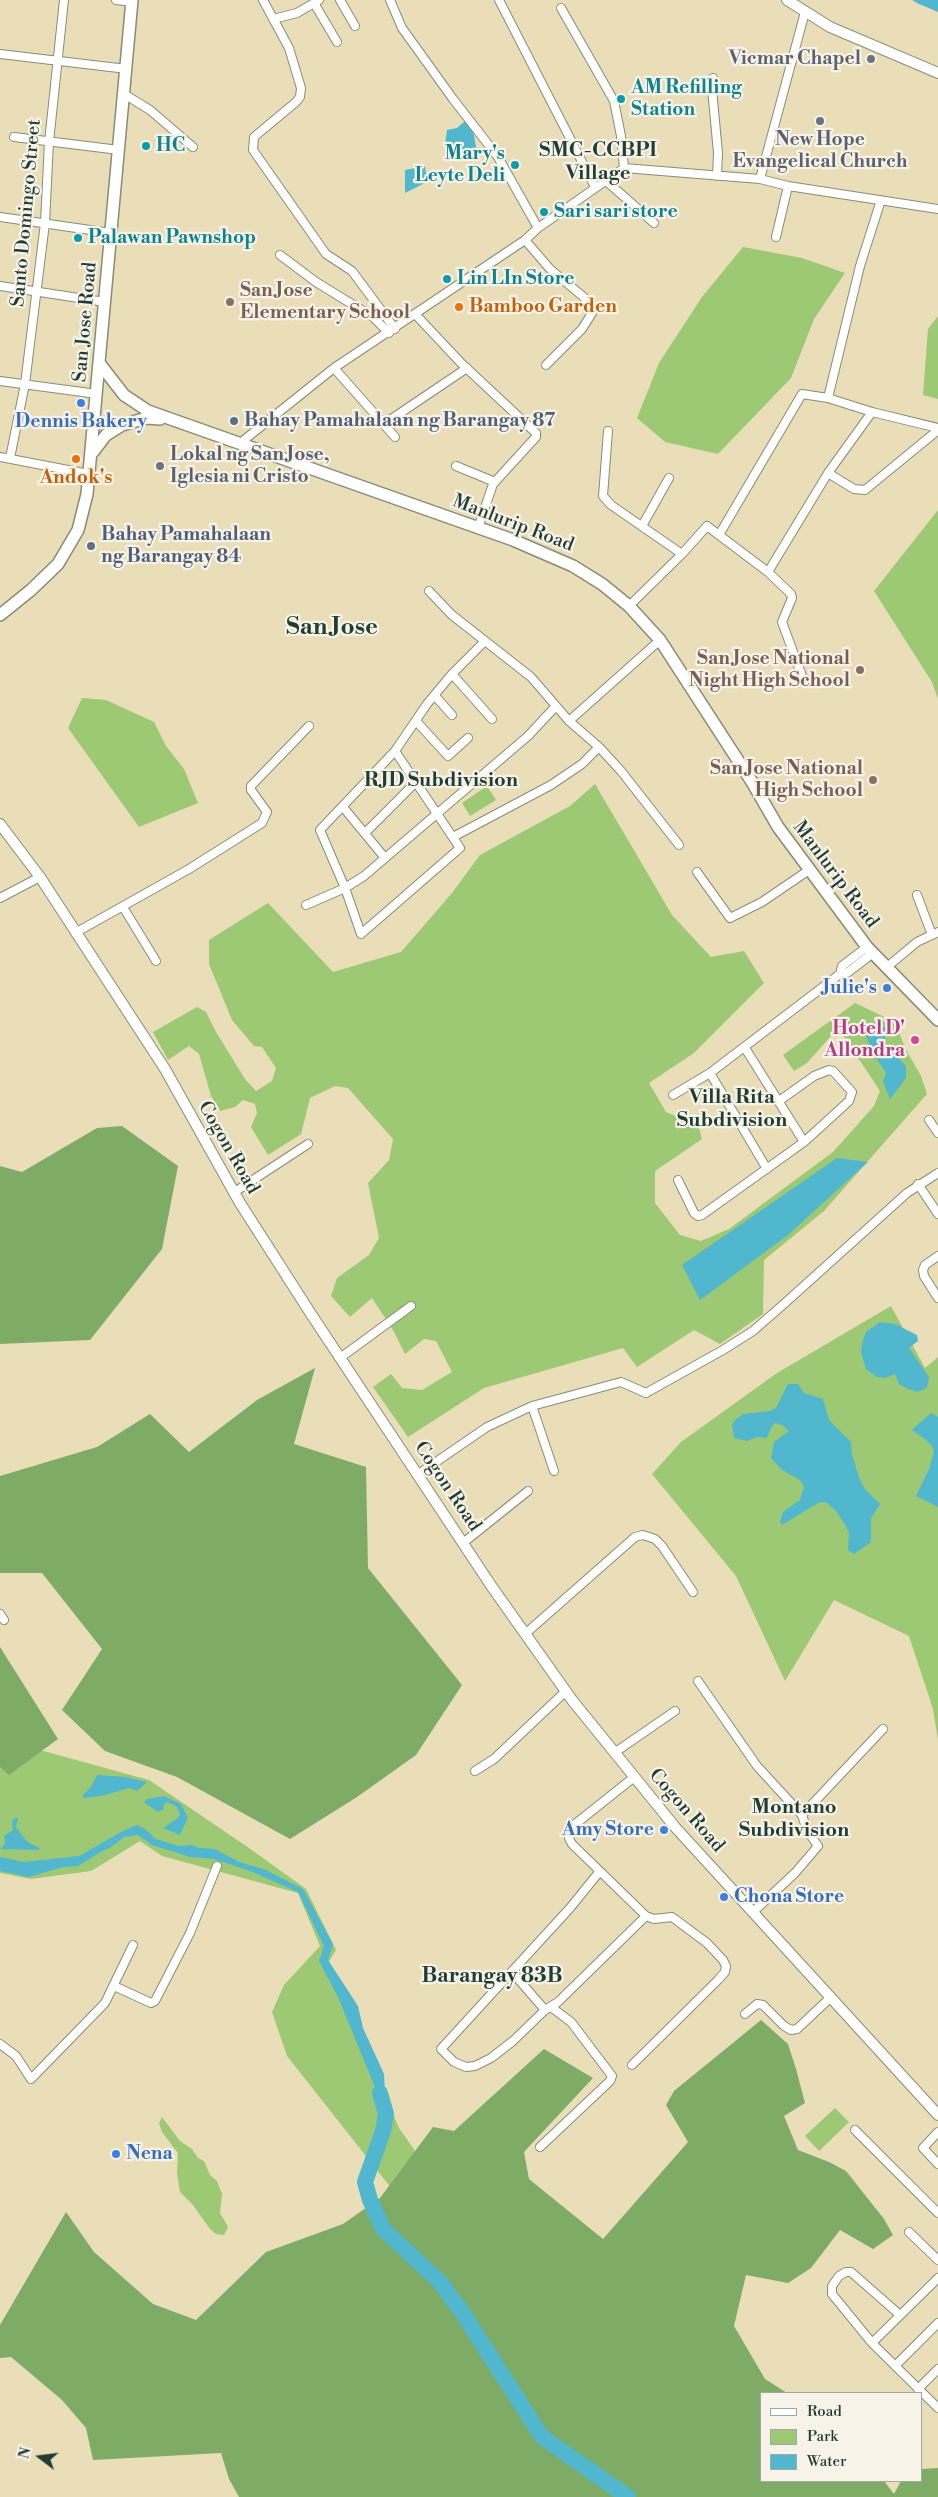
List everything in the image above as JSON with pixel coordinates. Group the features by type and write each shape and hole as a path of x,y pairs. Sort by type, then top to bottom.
{"main road":[{"name":"San Jose Road","path":"0,615 32,590 65,554 78,530 87,494 132,1"},
{"name":"Manlurip Road","path":"100,364 124,395 148,411 540,551 572,566 602,584 629,606 660,640 752,782 778,827 870,950 936,1014"},
{"name":"Manlurip Road","path":"92,453 106,436 122,425 148,418 170,419"}],"street":[{"name":"Santo Domingo Street","path":"10,458 26,384 44,223 49,142 64,0"},
{"path":"116,0 132,1"},
{"path":"263,0 289,48 301,93 296,102 254,137 254,150 326,254 352,271 392,331"},
{"path":"340,0 355,26"},
{"path":"390,0 402,28 498,157 538,228"},
{"path":"499,0 595,187"},
{"path":"787,0 805,12 870,46 938,73"},
{"path":"273,20 296,13 316,1 337,42"},
{"path":"561,8 614,101 621,136 624,168"},
{"path":"760,179 805,12"},
{"path":"0,54 126,69"},
{"path":"714,78 712,89 718,153 717,176"},
{"path":"124,94 162,120 194,147"},
{"path":"14,137 118,150"},
{"path":"239,444 334,368 416,315 525,240 538,228 604,180 624,168 760,179 788,186 938,209"},
{"path":"604,180 654,223"},
{"path":"776,237 788,186"},
{"path":"828,398 860,266 882,200"},
{"path":"0,217 111,233"},
{"path":"525,240 550,269 586,299 592,307 592,313 582,329 546,365"},
{"path":"280,255 316,282 392,331"},
{"path":"0,286 105,302"},
{"path":"416,315 467,368 536,433 536,438 495,482 478,528"},
{"path":"334,368 395,437"},
{"path":"384,424 467,368"},
{"path":"0,381 97,394"},
{"path":"719,535 800,397 805,393 938,429"},
{"path":"768,572 828,473 872,412"},
{"path":"828,473 854,489 865,490 938,429"},
{"path":"608,432 603,496 611,505 682,554"},
{"path":"0,457 89,474"},
{"path":"456,466 495,482"},
{"path":"642,526 669,478"},
{"path":"629,606 682,554 704,526 707,526 768,572 792,596 782,622 802,676"},
{"path":"429,591 452,615 484,642 531,677 569,721 599,747 679,845"},
{"path":"569,721 660,640"},
{"path":"395,751 417,781 453,837 459,850 361,934 346,888 320,833 322,826 343,807 395,751 452,674 484,642"},
{"path":"452,674 492,719"},
{"path":"435,696 452,716"},
{"path":"306,905 346,888 364,876 528,736 556,706"},
{"path":"416,721 448,756 468,738"},
{"path":"75,933 123,907 262,824 267,812 250,788 309,726"},
{"path":"453,837 551,784 582,764 599,747"},
{"path":"366,832 417,781"},
{"path":"343,807 366,832 385,858"},
{"name":"Cogon Road","path":"0,824 40,878 165,1069 233,1193 340,1358 463,1543 566,1692 633,1778 675,1827 938,2114"},
{"path":"698,872 730,918 762,902 809,870"},
{"path":"0,898 40,878"},
{"path":"887,967 917,942 935,933 916,895"},
{"path":"123,907 156,961"},
{"path":"673,1095 710,1073 745,1048 840,974 848,973 870,950"},
{"path":"745,1048 804,1142"},
{"path":"678,1180 694,1213 702,1216 804,1142 849,1101 852,1092 833,1071 823,1071 779,1101"},
{"path":"710,1073 767,1169"},
{"path":"929,1120 938,1132"},
{"path":"233,1193 308,1144"},
{"path":"417,1475 487,1427 532,1406 613,1383 626,1384 646,1393 738,1340 785,1303 817,1272 918,1184 938,1174"},
{"path":"918,1184 938,1214"},
{"path":"938,1256 925,1266 923,1270 924,1276 938,1298"},
{"path":"340,1358 411,1306"},
{"path":"532,1406 554,1471"},
{"path":"463,1543 528,1492"},
{"path":"525,1634 635,1537 643,1535 655,1539 662,1546 693,1592"},
{"path":"698,1681 756,1766 802,1815 807,1830 818,1846 795,1873 753,1912"},
{"path":"475,1771 494,1759 566,1692"},
{"path":"614,1753 675,1711"},
{"path":"802,1815 883,1729"},
{"path":"632,2065 718,1980 725,1972 726,1966 723,1960 707,1943 672,1917 654,1919 646,1916 572,1844 569,1838 569,1829 633,1778"},
{"path":"114,1986 151,2003 155,2001 190,1933 217,1866"},
{"path":"600,1871 570,1908 441,2050 454,2062 466,2067 475,2066 491,2058 512,2041 646,1916"},
{"path":"0,2044 16,2056 31,2079 102,2008 133,1945"},
{"path":"512,1972 548,2008 571,2022 612,2076 610,2081 540,2147"},
{"path":"745,2014 757,2004 763,2005 784,2026 791,2030 797,2029 830,1998"},
{"path":"855,2130 938,2212"},
{"path":"938,2132 923,2148 938,2164"},
{"path":"909,2232 938,2260"},
{"path":"900,2315 851,2272 846,2272 839,2276 832,2286 832,2294 872,2343 921,2392"},
{"path":"872,2343 938,2278"},
{"path":"895,2366 938,2322"},
{"path":"918,2389 938,2368"},
{"path":"923,2394 938,2408"}],"green space":[{"path":"743,247 802,258 845,273 814,319 791,378 718,454 665,442 637,418 659,363 702,297"},
{"path":"938,316 938,399 923,395 928,329"},
{"path":"938,510 938,699 932,682 874,591"},
{"path":"82,698 106,700 154,722 166,746 184,769 198,803 139,827 68,728"},
{"path":"595,784 672,915 711,957 744,951 764,983 694,1053 649,1083 666,1112 698,1125 702,1139 655,1171 655,1203 680,1235 701,1241 729,1229 833,1152 874,1106 880,1091 843,1035 831,1036 807,1063 794,1071 783,1055 855,1003 895,1022 905,1048 921,1076 927,1094 824,1211 764,1260 763,1314 720,1344 694,1330 637,1367 623,1348 484,1388 408,1437 373,1387 391,1374 402,1388 422,1390 452,1372 436,1341 424,1339 405,1354 393,1330 372,1298 350,1317 331,1296 337,1278 369,1255 379,1238 368,1183 389,1160 393,1139 348,1088 335,1086 310,1098 301,1134 268,1155 251,1127 257,1113 255,1104 243,1100 235,1107 220,1111 211,1096 199,1054 189,1046 168,1060 153,1032 197,1007 206,1012 245,1079 256,1091 272,1081 276,1068 262,1047 254,1046 232,1020 209,964 209,940 268,903 333,972 401,952 452,893 480,855 570,806"},
{"path":"487,786 496,800 470,816 462,803"},
{"path":"122,1126 178,1166 162,1249 90,1340 0,1344 0,1166 22,1172 97,1128"},
{"path":"891,1306 925,1368 938,1357 938,1740 933,1709 909,1636 834,1600 785,1681 736,1576 652,1474 681,1442 777,1373"},
{"path":"315,1368 294,1444 366,1467 368,1568 462,1685 416,1755 357,1797 290,1839 177,1777 105,1751 62,1710 102,1649 42,1573 0,1573 0,1476 97,1447 150,1414 189,1452 257,1400"},
{"path":"0,1647 58,1739 9,1775 0,1767"},
{"path":"0,1739 149,1780 306,1889 336,1950 328,1963 399,2128 658,2497 635,2497 287,2056 272,2012 284,1985 320,1946 298,1893 162,1856 140,1841 91,1871 31,1879 0,1873"},
{"path":"761,2020 788,2044 796,2069 805,2103 784,2116 798,2150 846,2171 884,2219 893,2235 873,2249 840,2230 811,2268 788,2283 746,2275 734,2326 765,2379 785,2392 760,2392 760,2482 885,2482 894,2494 900,2482 923,2482 923,2469 938,2468 938,2497 239,2497 229,2479 221,2453 93,2460 86,2428 62,2400 11,2357 0,2358 0,2325 66,2212 94,2252 153,2304 196,2320 266,2252 343,2224 380,2198 433,2127 454,2131 544,2049 593,2078 524,2152 529,2179 603,2239 688,2142 666,2105 674,2091"},
{"path":"835,2108 849,2122 819,2151 805,2136"},
{"path":"162,2117 180,2141 192,2149 198,2158 204,2161 210,2175 217,2181 222,2194 220,2213 228,2227 224,2235 216,2234 210,2229 193,2205 180,2192 177,2174 178,2153 162,2132 159,2123"}],"water":[{"path":"912,0 938,0 938,12 919,4"},
{"path":"465,121 473,130 477,152 465,160 445,144 447,130 457,128"},
{"path":"425,166 427,182 405,193 405,170"},
{"path":"885,1027 885,1044 906,1066 906,1078 890,1099 883,1082 886,1073 871,1050 864,1029"},
{"path":"837,1158 868,1162 788,1235 700,1300 682,1265"},
{"path":"880,1322 895,1324 917,1335 918,1341 909,1348 929,1377 927,1387 923,1390 917,1392 899,1384 895,1374 885,1378 877,1377 866,1369 861,1352 863,1340 866,1332"},
{"path":"788,1384 798,1384 804,1393 823,1399 829,1420 851,1442 852,1455 860,1480 865,1489 880,1504 871,1518 871,1542 854,1554 848,1550 849,1533 846,1526 836,1511 826,1502 818,1503 782,1525 780,1522 783,1512 800,1500 804,1487 800,1480 782,1470 771,1458 774,1442 789,1431 782,1425 775,1423 767,1438 757,1437 747,1441 734,1438 732,1424 735,1420 743,1414 770,1411 776,1408"},
{"path":"931,1413 938,1417 938,1507 916,1496 929,1469 934,1452 932,1446 925,1439 912,1430"},
{"path":"97,1775 126,1777 147,1782 137,1791 130,1788 101,1796 83,1798 83,1795 91,1787"},
{"path":"164,1796 181,1804 188,1818 180,1835 163,1828 178,1818 180,1814 176,1806 167,1802 163,1805 164,1809 158,1812 144,1802 147,1799"},
{"path":"18,1818 16,1827 29,1843 40,1848 38,1850 0,1849 5,1844 4,1836 13,1830 12,1821"},
{"path":"137,1825 145,1829 156,1839 178,1846 192,1845 199,1848 215,1849 239,1862 266,1870 303,1889 333,1944 328,1960 358,2006 363,2028 384,2074 386,2114 338,1997 319,1961 324,1946 298,1892 250,1871 214,1859 190,1857 152,1845 138,1835 124,1837 110,1848 78,1866 63,1867 29,1877 0,1871 0,1857 24,1862 79,1856"}],"waterway":[{"path":"380,2093 386,2114 383,2131 365,2182 370,2200 383,2229 440,2282 462,2312 542,2437 628,2497"}],"place":[{"name":"Vicmar Chapel","path":"871,59"},
{"name":"AM Refilling Station","path":"621,99"},
{"name":"New Hope Evangelical Church","path":"820,121"},
{"name":"HC","path":"146,146"},
{"name":"Mary's Leyte Deli","path":"515,165"},
{"name":"Sari sari store","path":"544,212"},
{"name":"Palawan Pawnshop","path":"78,238"},
{"name":"Lin LIn Store","path":"447,279"},
{"name":"San Jose Elementary School","path":"230,302"},
{"name":"Bamboo Garden","path":"459,307"},
{"name":"Dennis Bakery","path":"81,403"},
{"name":"Bahay Pamahalaan ng Barangay 87","path":"234,421"},
{"name":"Andok's","path":"76,459"},
{"name":"Lokal ng San Jose, Iglesia ni Cristo","path":"160,466"},
{"name":"Bahay Pamahalaan ng Barangay 84","path":"91,546"},
{"name":"San Jose National Night High School","path":"860,670"},
{"name":"San Jose National High School","path":"873,780"},
{"name":"Julie's","path":"887,988"},
{"name":"Hotel D' Allondra","path":"915,1040"},
{"name":"Amy Store","path":"664,1830"},
{"name":"Chona Store","path":"724,1897"},
{"name":"Nena","path":"116,2154"}],"district":[{"name":"SMC-CCBPI Village","path":"598,162"},
{"name":"San Jose","path":"332,628"},
{"name":"RJD Subdivision","path":"441,781"},
{"name":"Villa Rita Subdivision","path":"732,1110"},
{"name":"Montano Subdivision","path":"794,1820"},
{"name":"Barangay 83B","path":"492,1977"}]}
